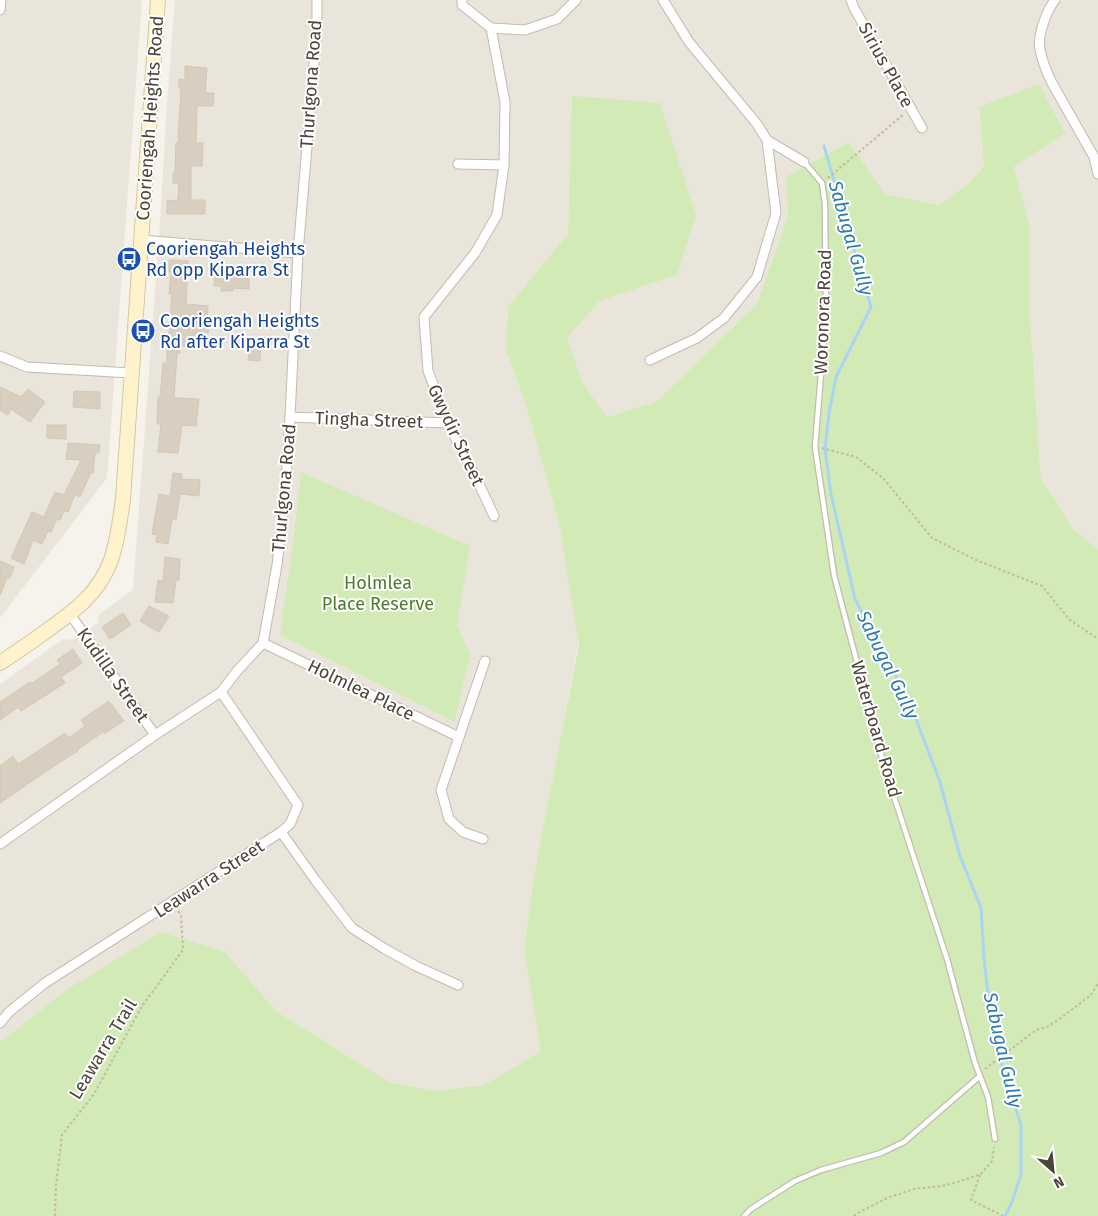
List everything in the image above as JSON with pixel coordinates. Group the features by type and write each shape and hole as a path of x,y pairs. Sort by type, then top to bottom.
{"street":[{"path":"0,10 1,0"},
{"name":"Cooriengah Heights Road","path":"0,663 70,614 89,597 101,581 111,562 115,548 123,499 158,0"},
{"name":"Thurlgona Road","path":"264,643 277,565 285,498 298,253 317,28 317,0"},
{"path":"462,0 462,5 491,28 526,30 557,18 576,0"},
{"name":"Woronora Road","path":"662,0 689,42 757,124 767,140 804,162"},
{"name":"Sirius Place","path":"851,0 922,128"},
{"path":"1051,2 1042,26 1039,48 1052,83 1094,156 1098,174"},
{"name":"Gwydir Street","path":"491,28 505,102 504,166 497,215 475,253 424,317 428,371 448,423 494,516"},
{"path":"650,360 697,338 724,318 756,277 776,214 767,140"},
{"path":"458,164 504,166"},
{"path":"141,240 298,253"},
{"path":"0,356 27,367 131,373"},
{"name":"Tingha Street","path":"290,416 448,423"},
{"name":"Kudilla Street","path":"70,614 156,735"},
{"path":"0,844 221,692 237,671 264,643"},
{"name":"Holmlea Place","path":"264,643 459,737"},
{"path":"483,840 462,832 449,819 441,790 485,661"},
{"name":"Leawarra Street","path":"0,1023 9,1012 45,983 281,832 290,824 298,805 221,692"},
{"path":"281,832 352,928 401,958 458,985"}],"lane":[{"name":"Woronora Road","path":"804,162 822,183 825,204 826,314 815,447"},
{"name":"Waterboard Road","path":"815,447 838,593 885,769 948,959 975,1064 988,1097 995,1139"},
{"path":"744,1216 750,1209 794,1181 821,1170 881,1153 904,1142 980,1076"}],"path":[{"path":"826,179 910,108"},
{"path":"815,447 856,457 884,479 932,538 976,560 1042,586 1070,620 1098,639"},
{"name":"Leawarra Trail","path":"55,1216 56,1185 62,1135 94,1094 142,1006 183,950 182,916 174,901"},
{"path":"985,1068 1036,1030 1047,1027 1062,1018 1091,995 1098,983"},
{"path":"995,1139 992,1161 981,1174 971,1200 1002,1216"},
{"path":"854,1216 887,1198 914,1189 942,1186 981,1174"}],"shaded area":[{"path":"0,0 142,0 107,478 0,618"},
{"path":"175,0 1098,0 1098,549 1074,530 1041,479 1029,300 1029,223 1014,167 1064,133 979,107 984,166 970,182 940,205 885,194 849,142 787,177 788,216 757,304 656,402 607,417 583,383 567,338 600,301 677,275 573,96 568,235 508,307 506,350 526,405 559,523 579,639 533,880 524,952 542,1051 484,1085 435,1091 389,1082 276,1011 225,952 66,990 0,1042 0,684 63,639 72,640 98,623 99,614 133,590"}],"green space":[{"path":"1039,84 1065,133 1014,167 1029,223 1029,300 1041,479 1074,530 1098,549 1098,1216 0,1216 0,1042 66,990 161,932 225,952 276,1011 389,1082 435,1091 484,1085 541,1051 524,952 533,880 579,644 559,523 526,405 506,350 508,307 568,234 572,96 660,103 696,215 677,275 600,301 567,338 583,383 607,417 656,402 757,304 788,216 786,177 849,142 885,194 940,205 970,182 984,166 979,107"},
{"name":"Holmlea Place Reserve","path":"301,472 470,546 457,626 470,654 455,722 280,635"}],"building":[{"path":"185,66 207,68 205,93 214,93 213,106 197,106 196,143 203,143 202,166 191,166 191,200 205,200 205,214 167,214 167,201 178,200 179,183 173,183 173,173 175,173 176,143 178,143 181,89 179,88 179,79 185,80"},
{"path":"169,260 188,261 186,304 208,306 207,322 209,322 208,334 195,333 194,347 180,346 180,353 177,353 174,398 199,399 196,426 182,425 178,453 158,452 161,424 157,424 158,397 160,397 163,363 167,363 167,344 162,343 163,334 169,334 172,294 169,294 171,273 169,272"},
{"path":"215,273 249,274 249,289 233,288 233,291 221,291 222,286 214,286"},
{"path":"250,341 261,342 260,361 248,360"},
{"path":"0,387 21,397 28,389 45,402 30,422 11,409 8,415 0,410"},
{"path":"74,391 100,392 100,409 73,407"},
{"path":"47,425 66,425 66,439 47,438"},
{"path":"68,443 100,445 99,453 95,453 93,473 91,472 80,497 75,495 68,512 64,511 60,520 57,519 51,532 48,531 42,544 33,540 24,564 11,558 32,512 44,517 55,492 64,495 81,460 66,459"},
{"path":"173,473 182,474 181,479 200,480 199,496 180,494 176,520 172,519 168,544 156,542 157,535 152,534 159,494 170,496"},
{"path":"165,557 180,559 179,580 176,580 173,603 155,602 158,580 163,581"},
{"path":"0,561 14,567 0,595"},
{"path":"149,606 169,616 159,632 140,621"},
{"path":"123,613 131,625 110,639 102,627"},
{"path":"73,649 82,663 61,677 65,683 21,711 18,707 0,720 0,702 60,664 57,660"},
{"path":"109,701 124,721 105,733 103,732 0,803 0,766 13,756 18,764 65,733 69,738 85,726 81,720"}],"waterway":[{"name":"Sabugal Gully","path":"824,146 871,307 836,377 825,449 831,494 855,599 909,701 940,782 960,856 981,908 990,1012 1002,1066 1021,1125 1021,1174 1012,1202 1005,1216"}],"place":[{"name":"Cooriengah Heights Rd opp Kiparra St","path":"129,259"},
{"name":"Cooriengah Heights Rd after Kiparra St","path":"143,331"}]}
